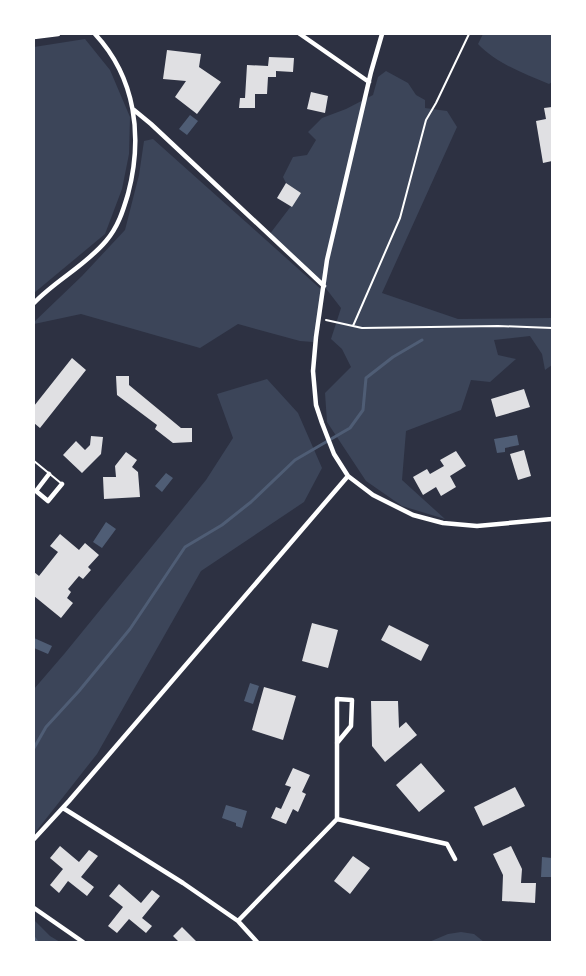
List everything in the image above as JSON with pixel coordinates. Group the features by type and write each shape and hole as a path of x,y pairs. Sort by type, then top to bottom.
{"street":[{"path":"34,37 58,34"},
{"path":"34,303 107,240 120,218 132,180 136,149 136,127 133,110 118,64 95,34"},
{"path":"300,34 369,82"},
{"path":"382,34 328,260 319,318 314,354 314,388 316,405 326,437 348,476 374,495 413,515 435,522 477,526 552,518"},
{"path":"133,110 152,124 324,286"},
{"path":"49,474 36,490 48,501 62,484"},
{"path":"34,839 63,808 348,476"},
{"path":"238,921 337,819 337,743 337,699 352,700 351,726 337,743"},
{"path":"63,808 183,883 238,921 257,942"},
{"path":"337,819 447,844 455,859"},
{"path":"34,908 83,942"}],"lane":[{"path":"34,461 62,484"}],"path":[{"path":"353,326 400,218 426,120 469,34"},
{"path":"319,318 362,328 498,326 552,328"}],"shaded area":[{"path":"483,34 552,34 552,82 549,84 530,76 494,57 478,44"},
{"path":"85,39 110,70 130,117 129,154 122,189 105,234 34,293 34,47"},
{"path":"386,71 408,83 416,95 425,100 425,108 447,111 457,127 382,293 458,319 552,318 552,365 545,370 542,354 530,336 494,340 498,355 516,359 490,382 471,380 461,410 406,431 402,480 445,519 402,506 366,481 327,422 325,393 351,367 342,349 331,339 341,308 324,286 269,235 301,193 286,183 283,177 293,157 307,155 316,140 308,132 322,118 346,109 373,95 378,77"},
{"path":"190,115 198,121 187,135 179,129"},
{"path":"153,139 323,291 313,342 300,341 238,324 200,348 81,314 34,324 125,230 139,175 144,141"},
{"path":"267,379 298,413 322,468 304,502 201,571 97,754 34,834 34,689 206,480 233,438 217,394"},
{"path":"517,435 519,445 505,448 505,452 497,453 494,439"},
{"path":"166,473 173,478 162,492 155,486"},
{"path":"106,522 116,529 102,548 93,542"},
{"path":"34,638 52,646 48,654 34,648"},
{"path":"250,683 259,686 253,704 244,701"},
{"path":"226,805 247,811 242,828 236,826 236,823 222,818"},
{"path":"542,857 552,858 552,877 541,877"},
{"path":"34,920 50,936 60,942 34,942"},
{"path":"461,932 474,934 484,942 429,942 448,934"}],"building":[{"path":"167,50 201,54 199,67 221,82 197,114 175,97 186,81 163,79"},
{"path":"269,57 294,58 293,72 276,71 276,77 268,77 267,94 255,94 255,108 239,108 240,98 245,98 247,65 268,66"},
{"path":"311,92 328,96 325,113 307,109"},
{"path":"552,107 552,161 543,163 536,121 546,119 544,108"},
{"path":"286,183 301,193 292,207 277,198"},
{"path":"72,358 86,370 40,428 34,423 34,406"},
{"path":"116,376 129,376 129,385 181,428 192,428 192,442 173,443 155,429 157,425 117,395"},
{"path":"524,389 530,407 496,417 491,399"},
{"path":"91,436 103,437 101,454 82,473 63,455 76,441 85,450 90,445"},
{"path":"524,450 531,476 518,480 510,454"},
{"path":"456,451 466,466 450,476 456,487 441,496 436,487 423,495 413,477 427,469 430,474 444,466 440,460"},
{"path":"126,452 137,460 132,467 138,472 140,497 104,499 103,477 116,477 115,466"},
{"path":"60,534 79,550 85,543 99,555 88,567 91,570 83,579 79,576 68,589 71,592 67,598 73,603 61,618 34,596 34,572 39,576 58,552 50,546"},
{"path":"312,623 338,630 328,668 302,661"},
{"path":"389,625 429,645 421,661 381,640"},
{"path":"264,687 296,696 283,740 252,730"},
{"path":"371,701 398,701 399,728 406,722 417,735 385,762 372,746"},
{"path":"421,763 445,791 419,812 396,785"},
{"path":"293,768 310,775 302,792 306,794 298,812 293,809 286,824 271,818 276,807 281,809 291,787 285,785"},
{"path":"515,787 525,806 483,826 474,807"},
{"path":"60,846 79,862 89,850 98,856 81,877 94,887 87,896 68,881 59,893 50,885 63,869 50,858"},
{"path":"511,846 522,869 521,883 536,883 535,903 502,901 503,875 493,854"},
{"path":"353,856 370,868 350,894 334,881"},
{"path":"119,884 141,903 152,890 160,896 142,918 152,926 146,933 129,919 117,933 108,926 123,907 109,896"},
{"path":"182,927 197,942 179,942 173,936"}],"waterway":[{"path":"34,748 46,727 79,691 130,629 185,547 222,525 251,502 295,460 350,428 363,410 366,378 393,357 422,340"},
{"path":"34,938 37,942"}]}
